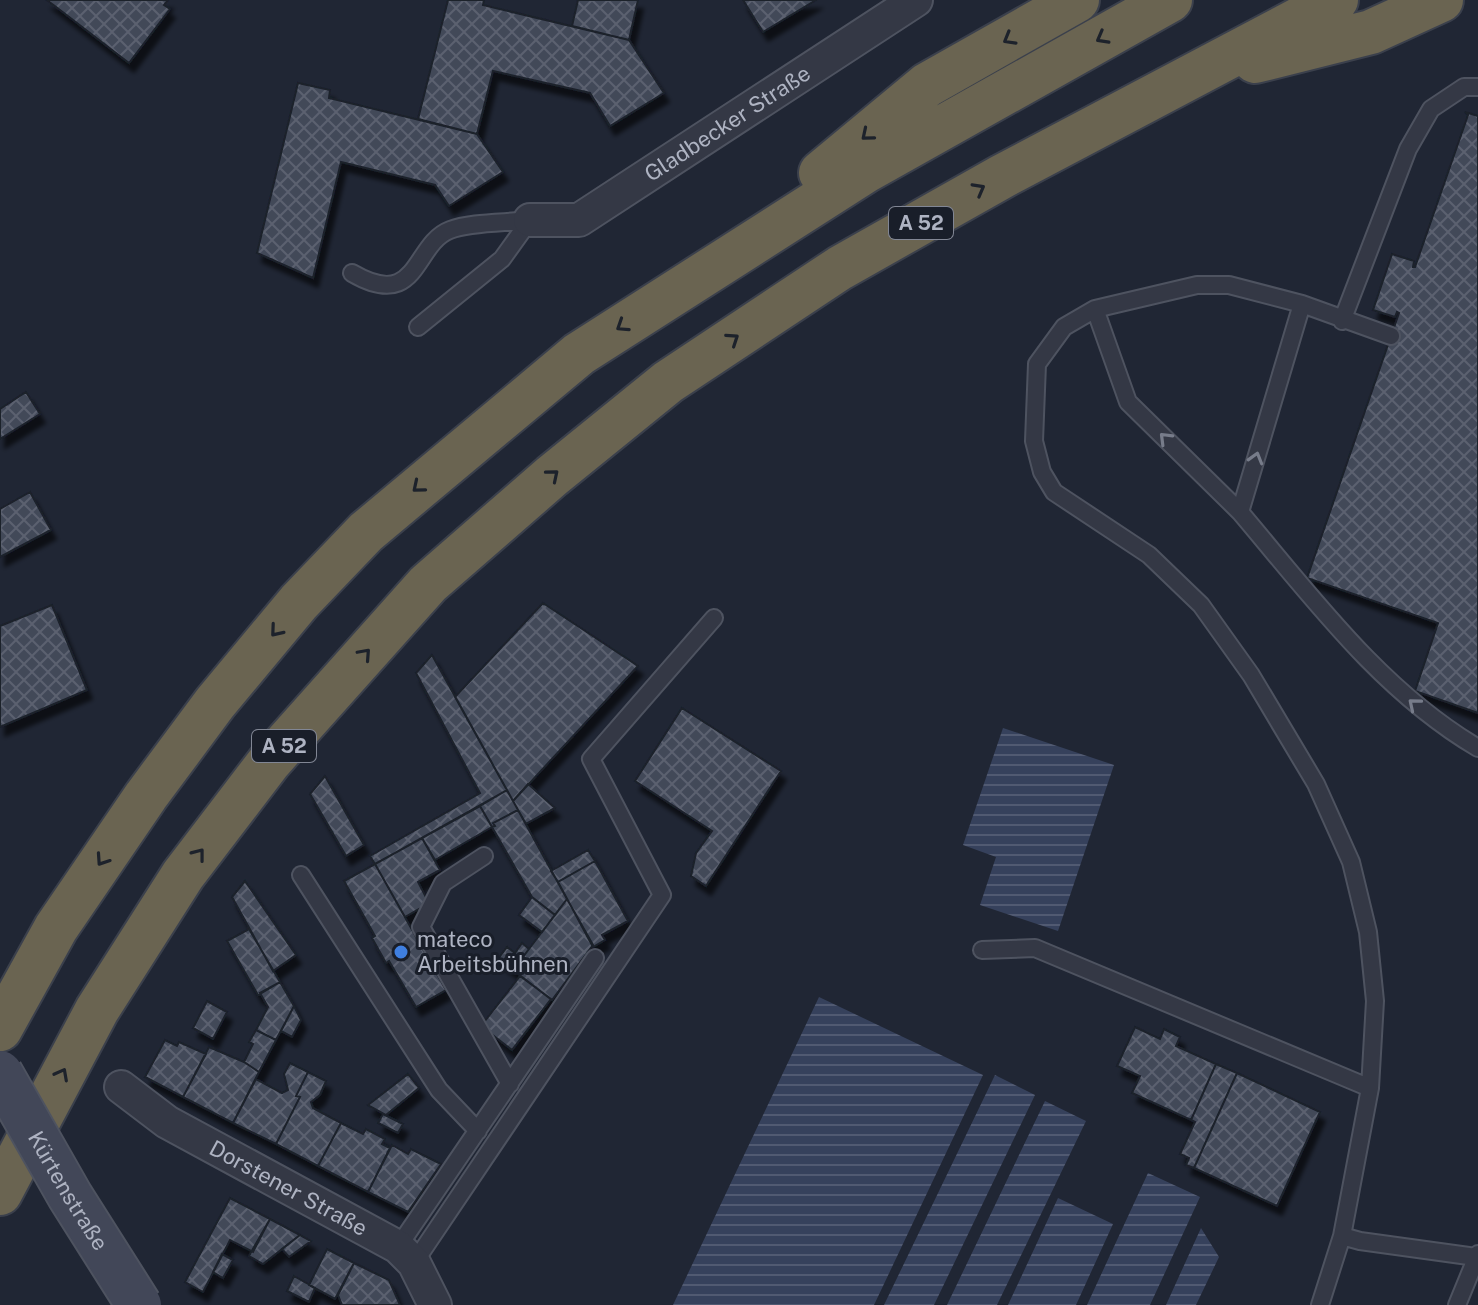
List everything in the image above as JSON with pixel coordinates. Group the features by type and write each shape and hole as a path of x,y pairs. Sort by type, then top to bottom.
{"highway":[{"path":"687,283 927,85 1077,0"},
{"path":"0,1029 56,928 146,796 215,703 299,602 366,532 579,354 867,170 1170,0"},
{"name":"A 52","path":"0,1193 97,1010 183,875 270,761 428,584 552,476 668,382 840,268 1003,176 1336,0"},
{"path":"1183,80 1371,32 1441,0"}],"main road":[{"name":"Kürtenstraße","path":"0,1073 70,1196 139,1305"}],"street":[{"name":"Gladbecker Straße","path":"530,220 579,220 916,0"},
{"name":"Dorstener Straße","path":"121,1087 167,1122 406,1255"},
{"path":"406,1255 435,1305"}],"lane":[{"path":"1342,321 1408,149 1431,109 1464,87 1478,87"},
{"path":"352,273 371,284 397,283 416,270 448,230 530,220"},
{"path":"418,327 502,259 530,220"},
{"path":"1320,1305 1342,1236 1370,1088 1375,1001 1368,932 1351,862 1316,784 1251,675 1201,605 1149,555 1054,492 1042,472 1034,441 1037,364 1064,327 1095,309 1197,285 1229,285 1302,304 1342,321 1391,336"},
{"path":"1240,512 1302,304"},
{"path":"1095,309 1128,402 1240,512 1366,657 1409,701 1478,748"},
{"path":"406,1255 662,895 591,759 714,618"},
{"path":"484,856 443,883 421,927 510,1084"},
{"path":"301,875 439,1090 478,1131"},
{"path":"982,950 1035,948 1370,1088"},
{"path":"406,1255 478,1131 595,958"},
{"path":"1342,1236 1360,1241 1477,1255 1457,1305"}],"water":[{"path":"1003,728 1114,765 1058,931 980,905 996,857 963,845"},
{"path":"819,997 983,1075 874,1305 673,1305"},
{"path":"995,1075 1035,1095 934,1305 884,1305"},
{"path":"1045,1101 1086,1121 997,1305 947,1305"},
{"path":"1148,1173 1200,1197 1150,1305 1087,1305"},
{"path":"1058,1198 1113,1224 1076,1305 1008,1305"},
{"path":"1201,1228 1219,1257 1196,1305 1166,1305"}],"building":[{"path":"47,0 168,0 164,5 170,9 129,63"},
{"path":"448,0 484,0 483,5 629,40 664,93 610,126 590,93 493,71 477,134 418,119"},
{"path":"578,0 638,0 629,40 572,26"},
{"path":"743,0 816,0 763,32"},
{"path":"298,83 330,90 329,98 477,134 503,172 449,206 435,185 341,162 313,278 257,253"},
{"path":"1465,112 1478,116 1478,713 1415,691 1438,623 1307,578 1399,313 1395,317 1373,310 1392,254 1414,261 1415,267 1468,115"},
{"path":"26,392 40,414 0,439 0,409"},
{"path":"30,492 51,530 0,557 0,509"},
{"path":"543,603 638,666 513,801 455,697"},
{"path":"52,605 87,690 0,727 0,626"},
{"path":"432,655 507,790 375,864 370,856 480,793 416,673"},
{"path":"682,708 781,771 706,886 691,876 696,853 712,831 635,781"},
{"path":"325,776 364,845 346,856 310,794"},
{"path":"528,784 555,808 526,824 513,801"},
{"path":"507,790 518,810 493,823 495,826 492,827 480,806"},
{"path":"480,806 492,827 435,860 422,838"},
{"path":"518,810 567,899 555,915 532,897 492,827 495,826 493,823"},
{"path":"422,838 440,870 418,882 429,903 405,917 375,864"},
{"path":"588,850 595,861 558,882 551,871"},
{"path":"595,861 628,921 602,935 605,940 593,947 558,882"},
{"path":"375,864 446,990 416,1007 389,961 386,963 372,938 375,936 344,881"},
{"path":"245,881 296,955 273,971 232,897"},
{"path":"532,897 555,915 542,932 519,915"},
{"path":"567,899 593,945 552,1000 513,970"},
{"path":"249,929 280,982 258,995 227,941"},
{"path":"522,943 529,949 513,970 498,959 507,947 515,953"},
{"path":"520,976 551,999 512,1050 481,1026"},
{"path":"280,982 294,1006 276,1040 256,1030 268,1007 260,993"},
{"path":"207,1001 227,1012 213,1039 193,1028"},
{"path":"294,1006 301,1020 292,1037 281,1031"},
{"path":"1135,1027 1160,1039 1164,1029 1180,1037 1176,1046 1216,1064 1191,1120 1132,1093 1140,1076 1117,1066"},
{"path":"256,1030 276,1040 259,1072 244,1062"},
{"path":"165,1040 177,1046 179,1042 206,1054 183,1097 145,1077"},
{"path":"209,1047 259,1072 233,1123 183,1097"},
{"path":"290,1063 308,1072 296,1096 300,1097 276,1144 233,1123 256,1079 282,1093 288,1090 284,1074"},
{"path":"1216,1064 1237,1073 1194,1168 1186,1165 1189,1158 1180,1154 1195,1122 1191,1120"},
{"path":"308,1072 326,1081 320,1095 311,1102 313,1108 341,1123 318,1166 276,1144 300,1097 296,1096"},
{"path":"1237,1073 1320,1112 1277,1206 1194,1168"},
{"path":"408,1074 419,1088 386,1115 368,1105"},
{"path":"383,1114 403,1124 398,1133 378,1123"},
{"path":"341,1123 363,1134 366,1129 385,1139 382,1144 390,1148 368,1192 318,1166"},
{"path":"392,1145 408,1154 411,1149 441,1164 408,1212 368,1192"},
{"path":"230,1198 270,1219 253,1252 230,1240 203,1292 185,1282"},
{"path":"270,1219 300,1235 263,1264 249,1256"},
{"path":"300,1235 311,1241 289,1257 282,1249"},
{"path":"327,1249 354,1263 335,1299 309,1285"},
{"path":"222,1254 233,1260 223,1278 213,1272"},
{"path":"354,1263 389,1280 400,1305 342,1305 338,1295"},
{"path":"294,1276 315,1288 309,1302 287,1291"}],"place":[{"name":"mateco Arbeitsbühnen","path":"401,952"}]}
